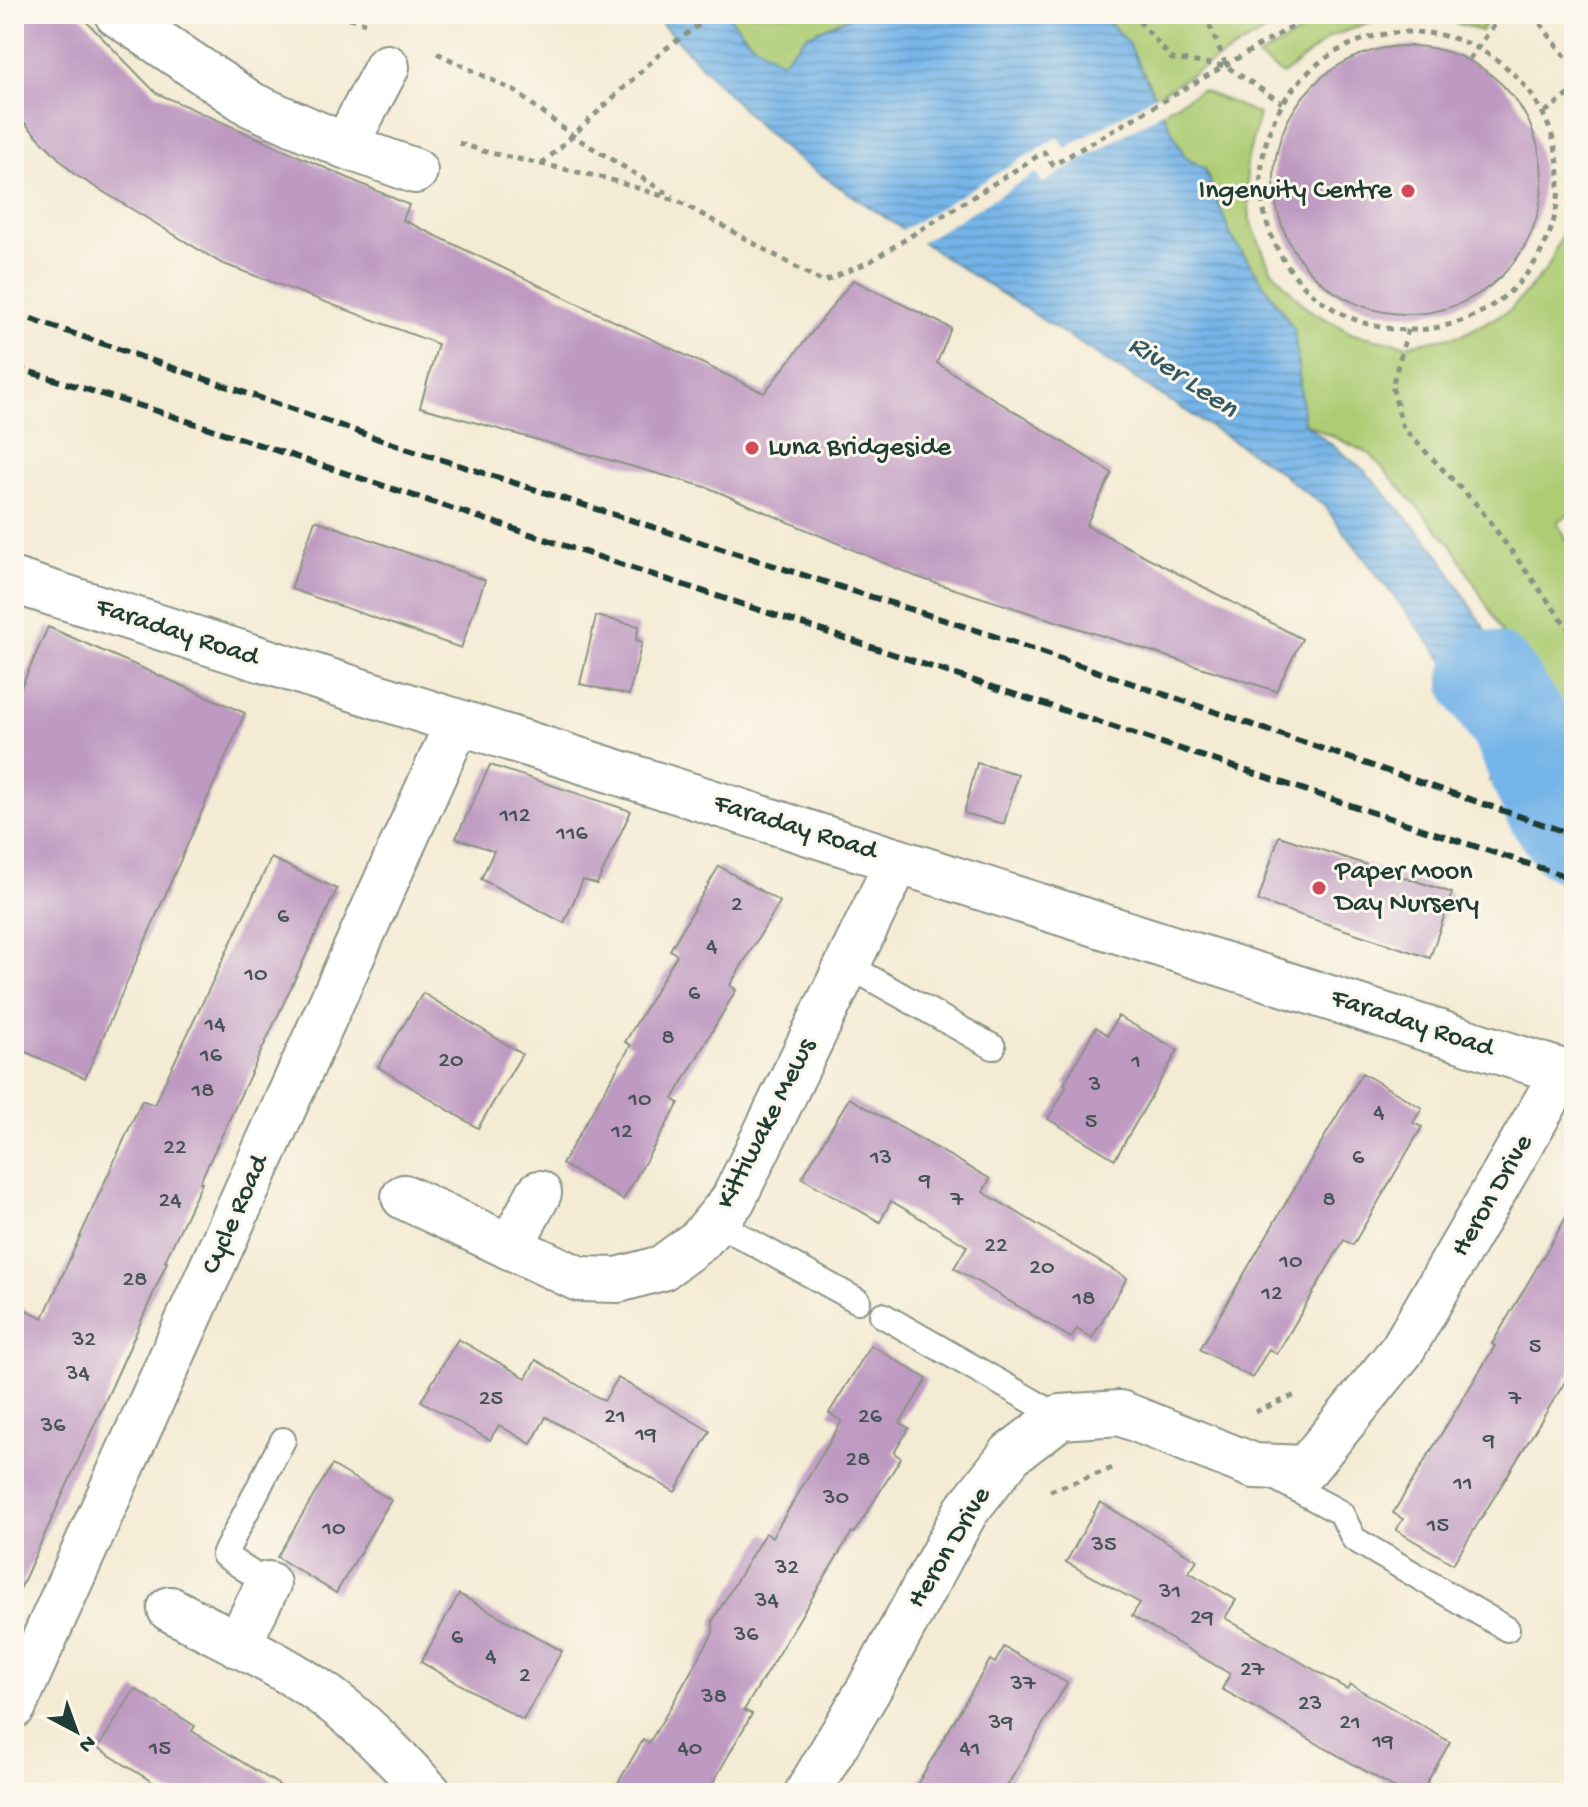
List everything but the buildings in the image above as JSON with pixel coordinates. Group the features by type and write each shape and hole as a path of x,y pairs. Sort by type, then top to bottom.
{"street":[{"path":"117,14 252,105 345,146 415,171"},
{"path":"345,146 387,67"},
{"name":"Faraday Road","path":"14,581 1569,1076"},
{"name":"Cycle Road","path":"14,1706 457,724"},
{"name":"Kittiwake Mews","path":"404,1197 579,1279 618,1280 662,1268 700,1240 733,1200 898,861"},
{"name":"Heron Drive","path":"807,1793 869,1689 966,1511 1011,1454 1060,1417 1120,1413 1254,1466 1306,1468 1402,1350 1569,1076"},
{"path":"510,1247 539,1193"},
{"path":"238,1645 268,1584"},
{"path":"170,1609 327,1697 382,1744 429,1793"}],"lane":[{"path":"847,965 993,1047"},
{"path":"715,1222 858,1301"},
{"path":"882,1315 1060,1417"},
{"path":"268,1584 224,1555 283,1440"},
{"name":"Heron Drive","path":"1254,1466 1341,1513 1354,1539 1507,1629"}],"path":[{"path":"542,164 664,50 714,14"},
{"path":"1129,14 1172,59 1226,66 1282,103"},
{"path":"1205,14 1226,66"},
{"path":"445,138 486,152 605,178 678,201 823,282 871,261 1044,152 1053,165 1314,14"},
{"path":"1469,59 1503,14"},
{"path":"1533,14 1574,68"},
{"path":"1433,33 1479,47 1519,76 1545,112 1559,165 1555,218 1536,263 1503,298 1458,322 1408,330 1359,322 1315,298 1283,262 1264,218 1259,170 1272,124 1282,103 1298,83 1337,51 1383,34 1433,33"},
{"path":"432,50 516,92 573,136 695,210"},
{"path":"1545,112 1574,91"},
{"path":"1408,330 1392,386 1403,428 1478,506 1574,636"},
{"path":"1044,1493 1187,1440"}],"green space":[{"path":"727,14 856,14 806,36 781,63 749,40"},
{"path":"1101,14 1294,14 1155,96 1129,44"},
{"path":"1333,14 1490,14 1481,31 1436,17 1381,18 1330,37 1283,75 1258,57"},
{"path":"1201,90 1259,114 1246,165 1250,220 1270,268 1306,308 1353,334 1406,345 1462,335 1510,310 1547,269 1569,218 1573,165 1562,124 1574,116 1574,512 1557,522 1574,553 1574,756 1453,547 1370,454 1304,423 1294,329 1231,236 1205,169 1185,157 1162,112"}],"water":[{"path":"652,14 727,14 749,40 781,62 806,36 856,14 1101,14 1129,44 1185,157 1205,169 1231,236 1294,329 1304,423 1365,471 1438,553 1574,773 1574,808 1489,781 1499,741 1490,721 1324,506 1266,462 958,266 793,156 756,123"}],"pier":[{"path":"1158,94 1166,110 1043,183 1036,173 918,244 899,232 1058,137 1066,148"}],"waterway":[{"name":"River Leen","path":"1489,680 1522,729 1551,801 1574,835"}],"railway":[{"path":"14,313 402,447 991,635 1574,835"},
{"path":"14,367 163,413 1574,879"}],"place":[{"name":"Ingenuity Centre","path":"1408,191"},
{"name":"Luna Bridgeside","path":"752,448"},
{"name":"Paper Moon Day Nursery","path":"1319,888"}]}
